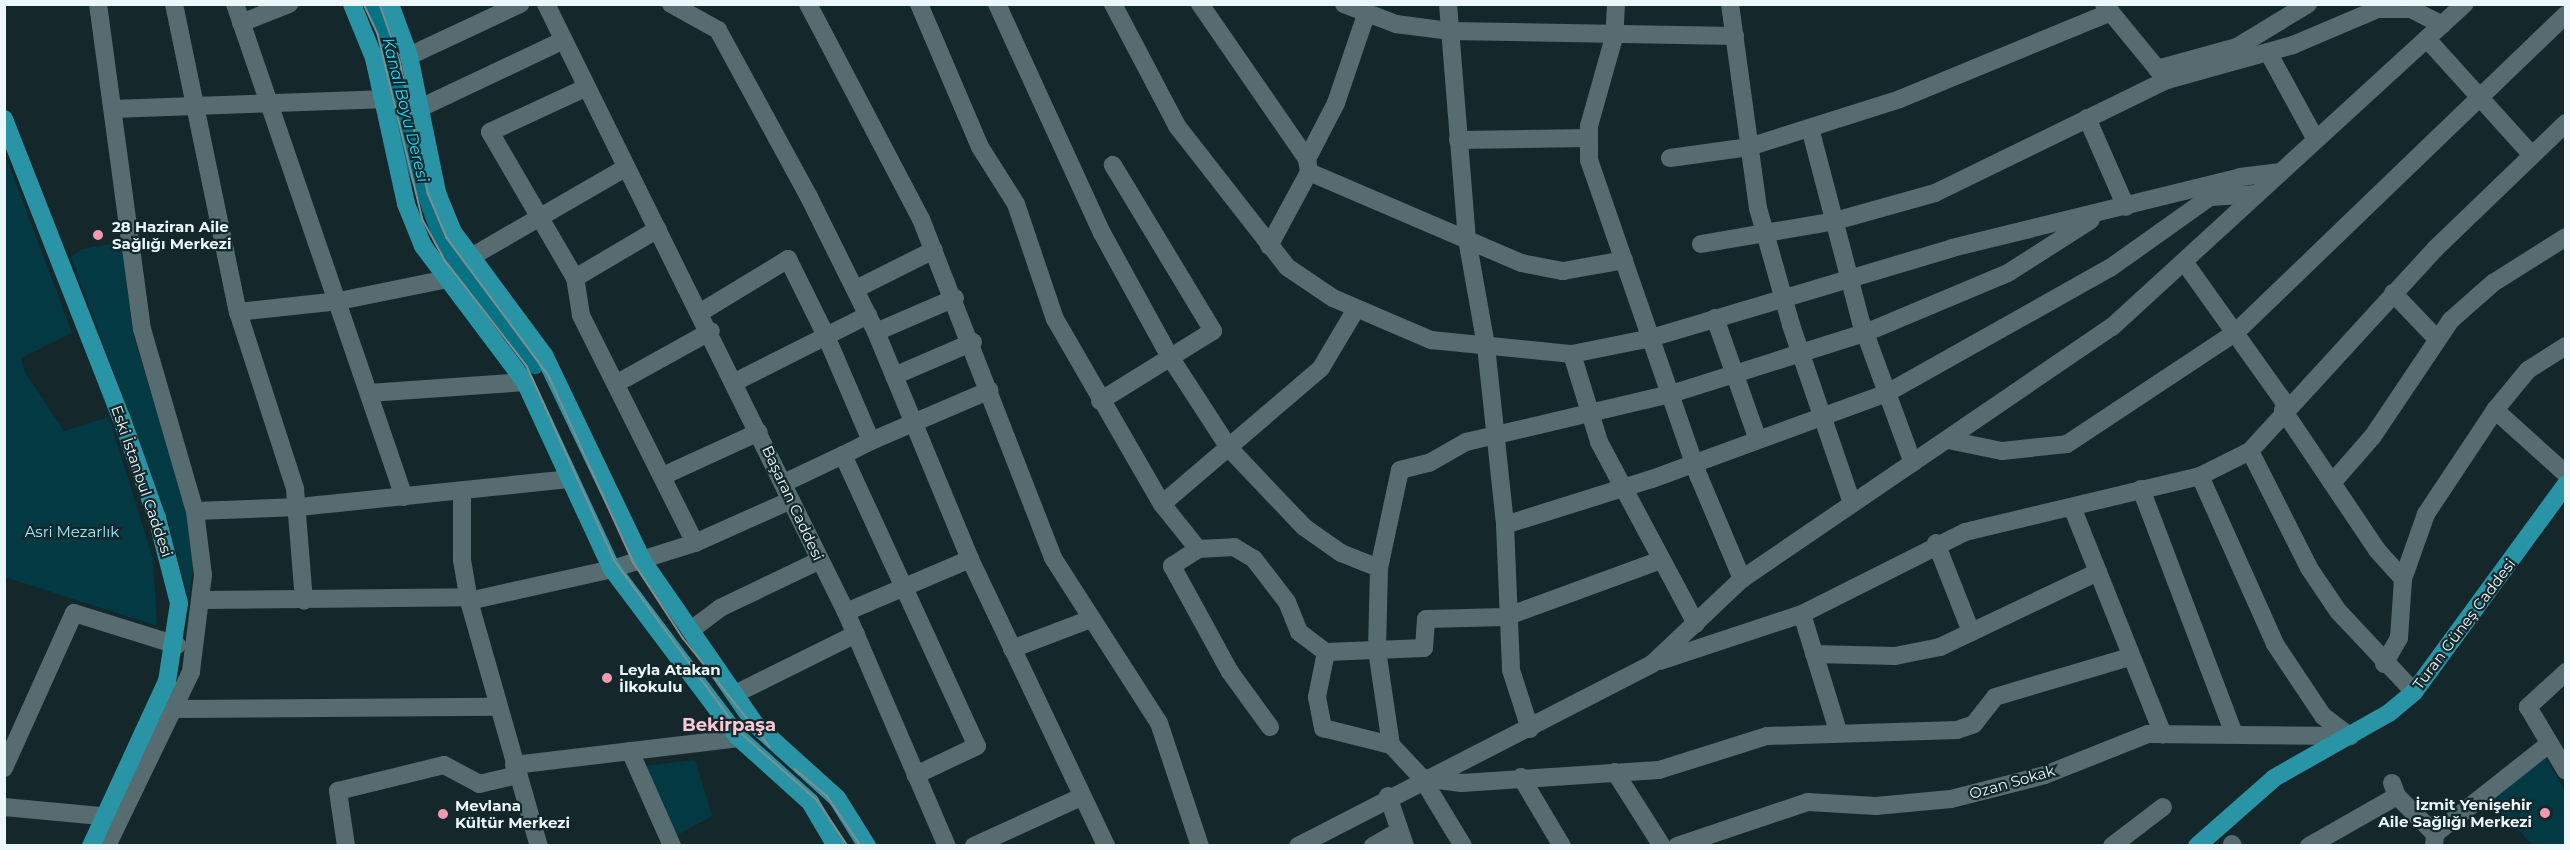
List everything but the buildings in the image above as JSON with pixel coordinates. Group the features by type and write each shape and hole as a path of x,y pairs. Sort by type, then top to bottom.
{"main road":[{"path":"352,4 374,58 413,226 447,279 525,382 612,569 739,738 810,802 836,846"},
{"path":"390,4 409,56 437,194 453,232 544,355 642,560 771,742 837,798 867,846"},
{"name":"Eski İstanbul Caddesi","path":"4,119 157,518 179,603 173,644 83,846"},
{"name":"Eski İstanbul Caddesi","path":"4,139 141,495 169,589 173,644"},
{"name":"Turan Güneş Caddesi","path":"2197,846 2274,778 2350,736 2414,692 2565,484"},
{"name":"Eski İstanbul Caddesi","path":"91,846 96,815"}],"street":[{"path":"98,4 143,338 195,511 203,600 197,652 176,708 107,846"},
{"path":"174,4 199,109 238,312 299,507 304,601"},
{"path":"236,4 404,497"},
{"path":"241,23 289,4"},
{"path":"409,56 520,4"},
{"name":"Başaran Caddesi","path":"546,4 625,168 711,331 846,612 947,846"},
{"path":"671,4 718,30 856,290 876,332 970,560 1106,846"},
{"path":"808,4 934,250 973,342 1039,529 1088,620 1159,723 1200,846"},
{"path":"919,4 980,147 1016,204 1055,319 1100,401 1162,504 1198,549"},
{"path":"998,4 1068,168 1170,357 1229,448 1304,527 1341,553 1379,568"},
{"path":"1113,4 1177,126 1269,246 1309,284 1356,309 1419,336 1486,346 1572,354 1651,338 1850,277 2126,207 2281,172"},
{"path":"1200,4 1279,126 1308,165 1521,263 1563,271 1624,260"},
{"path":"1448,4 1467,239 1486,346 1505,525 1505,617 1511,670 1530,729"},
{"path":"1616,4 1614,37 1589,138 1589,160 1694,462 1743,579"},
{"path":"1730,4 1749,147 1765,233 1821,418 1852,503"},
{"path":"1701,244 1835,221 1935,193 2087,118 2162,75 2237,47 2308,4"},
{"path":"1653,664 1743,579 2112,327 2185,263 2465,4"},
{"path":"1269,246 1336,103 1355,8 1449,31 1614,37 1736,36"},
{"path":"1670,158 1749,147 1900,99 2107,8 2162,75"},
{"path":"2162,75 2268,52 2378,9 2411,9 2442,25"},
{"path":"1948,440 2002,451 2067,444 2235,333 2565,15"},
{"path":"2427,39 2482,94 2530,153"},
{"path":"418,109 564,40"},
{"path":"2268,52 2316,140"},
{"path":"585,88 490,132 575,278 581,315 619,382 665,475 695,543"},
{"path":"113,109 199,109 382,99"},
{"path":"2087,118 2126,207"},
{"path":"1298,846 1422,778 1530,729 1653,664 1802,614 1936,543 2141,489 2200,476 2250,451 2285,408 2393,293 2530,153 2565,123"},
{"path":"1810,128 1865,333 1913,464"},
{"path":"1458,140 1589,138"},
{"path":"1100,401 1213,331 1113,165"},
{"path":"471,257 625,168"},
{"path":"1505,525 1622,489 1887,393 2110,268 2210,197 2257,194"},
{"path":"1391,745 1377,650 1379,568 1400,470 1429,463 1466,442 1591,416 1671,394 1865,333 2008,273 2103,213"},
{"path":"575,278 658,229"},
{"path":"2332,483 2373,436 2436,338 2493,283 2565,237"},
{"path":"856,290 934,250"},
{"path":"701,312 788,259 826,336 871,441"},
{"path":"2185,263 2235,333 2332,483 2403,579"},
{"path":"238,312 339,301 447,279"},
{"path":"2393,293 2436,338"},
{"path":"876,332 955,298"},
{"path":"1162,504 1321,368 1356,309"},
{"path":"735,382 868,315"},
{"path":"1714,318 1758,440"},
{"path":"619,382 711,331"},
{"path":"894,376 973,342"},
{"path":"2384,664 2398,639 2403,579 2426,514 2495,410 2528,370 2565,346"},
{"path":"1572,354 1591,416 1622,489 1696,624"},
{"path":"369,393 525,382"},
{"path":"203,600 469,599 612,569 695,543 788,492 843,455 912,421 990,390"},
{"path":"2495,410 2565,474"},
{"path":"665,475 759,432"},
{"path":"2250,451 2309,568 2384,664 2414,692"},
{"path":"843,455 902,588 977,746 916,775"},
{"path":"2200,476 2276,644 2323,716 2350,736"},
{"path":"195,511 299,507 462,493 569,479"},
{"path":"2141,489 2233,731"},
{"path":"462,493 469,599 515,770 539,846"},
{"path":"2072,507 2129,657 2163,734"},
{"path":"1936,543 1971,632"},
{"path":"1270,727 1230,672 1172,566 1198,549 1234,547 1254,559 1287,602 1299,632 1326,652 1424,648 1426,620 1505,617 1661,560"},
{"path":"691,630 720,608 820,560"},
{"path":"846,612 970,560"},
{"path":"1814,654 1895,656 1940,647 2098,572"},
{"path":"4,768 74,613 173,644"},
{"path":"1802,614 1838,731"},
{"path":"1012,649 1088,620"},
{"path":"735,694 856,634"},
{"path":"1326,652 1317,697 1323,728 1391,745 1422,778 1463,846"},
{"path":"1422,778 1462,783 1675,767 1767,736 1838,731 1968,727 1995,698 2129,657"},
{"path":"2565,672 2528,707 2565,771"},
{"path":"176,708 498,707"},
{"name":"Ozan Sokak","path":"1677,846 1808,802 1876,806 1951,799 2045,775 2130,740 2163,734 2233,731 2350,736"},
{"path":"346,846 338,791 444,765 479,784 515,770 739,738"},
{"path":"2309,846 2395,790 2435,840 2549,744"},
{"path":"630,752 672,846"},
{"path":"1615,772 1662,846"},
{"path":"1521,777 1562,846"},
{"path":"974,846 1081,796"},
{"path":"1373,846 1402,838 1388,796"},
{"path":"4,807 96,815"},
{"path":"2119,844 2163,807"}],"green space":[{"name":"Asri Mezarlık","path":"5,154 72,333 21,358 25,372 64,431 109,417 153,559 157,626 5,577"},
{"path":"122,242 133,334 186,507 193,565 189,600 168,520 71,257 82,249"},
{"path":"2546,758 2565,791 2565,845 2533,845 2490,801"},
{"path":"695,760 712,816 677,835 645,766"}],"waterway":[{"name":"Kanal Boyu Deresi","path":"372,4 385,30 414,164 442,241 535,366"}],"tram line":[{"path":"364,4 378,34 423,220 445,260 527,366 615,561 741,733 818,801 848,846"},
{"path":"380,4 400,61 428,193 447,238 549,376 634,563 683,638 770,747"},
{"path":"795,769 827,796 861,846"}],"place":[{"name":"28 Haziran Aile Sağlığı Merkezi","path":"98,235"},
{"name":"Leyla Atakan İlkokulu","path":"607,678"},
{"name":"İzmit Yenişehir Aile Sağlığı Merkezi","path":"2545,813"},
{"name":"Mevlana Kültür Merkezi","path":"443,814"}],"district":[{"name":"Bekirpaşa","path":"729,725"}]}
